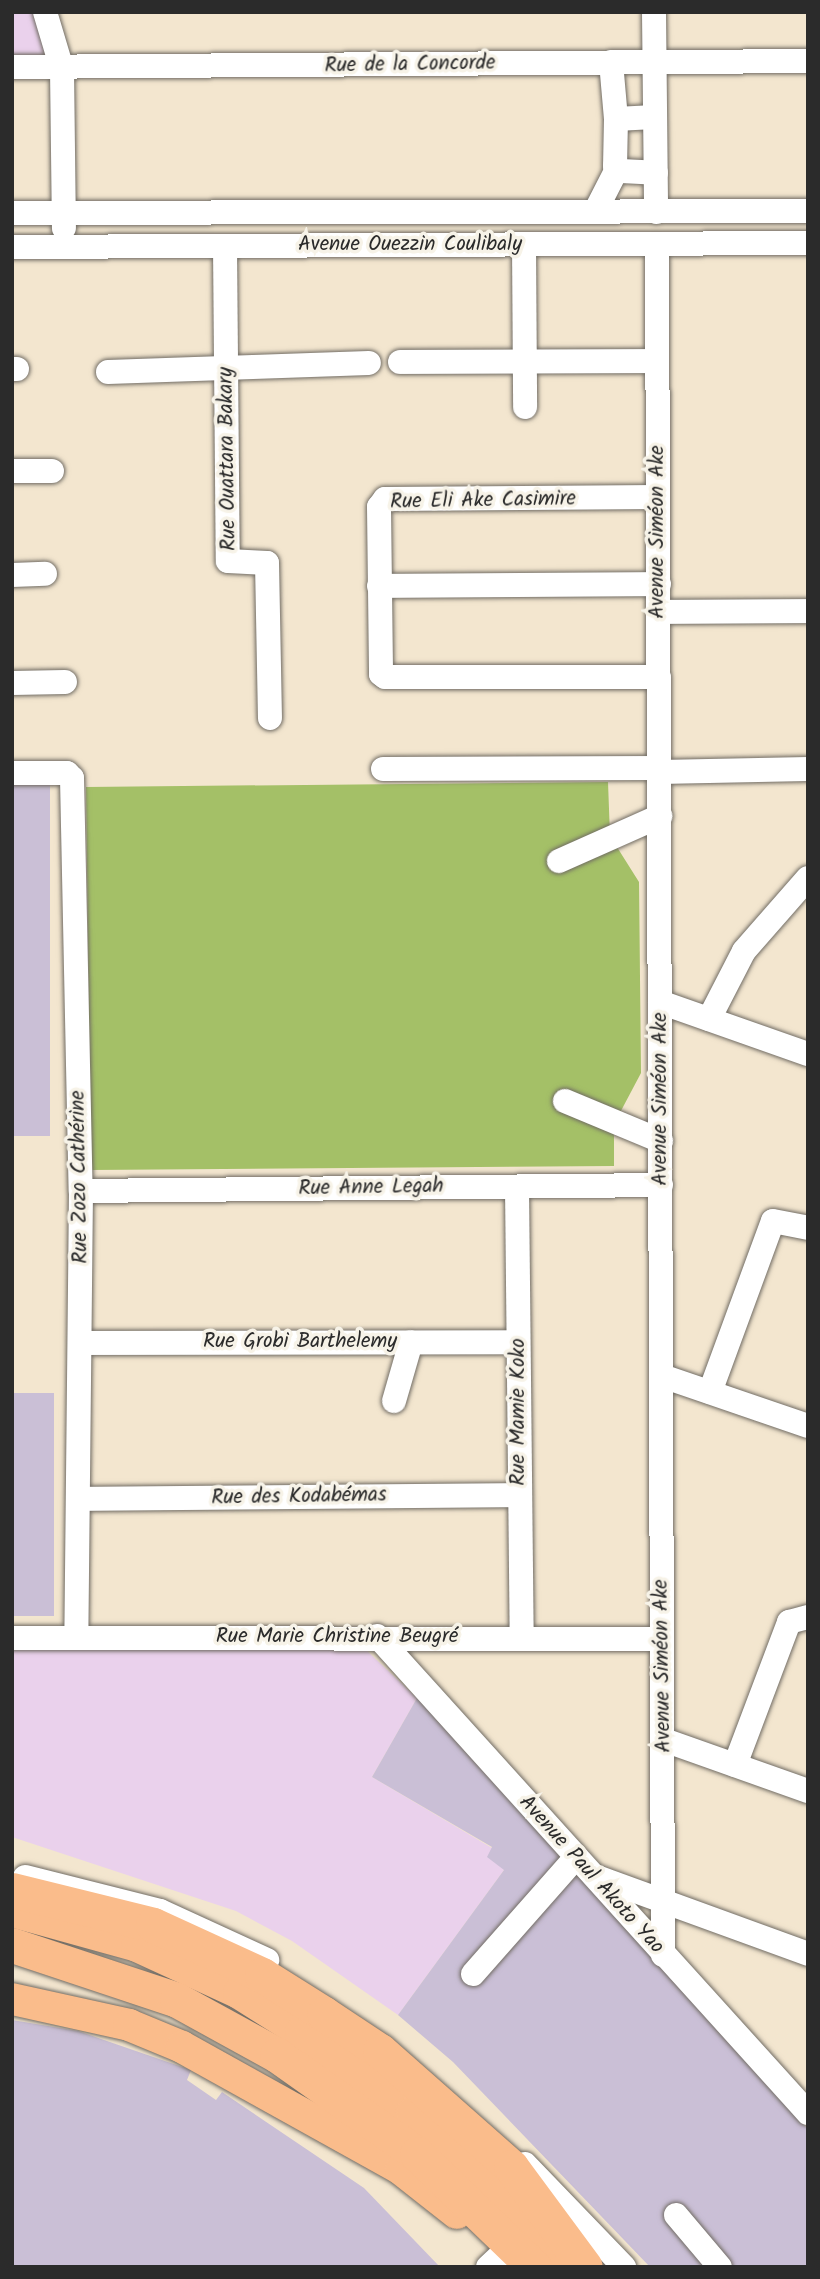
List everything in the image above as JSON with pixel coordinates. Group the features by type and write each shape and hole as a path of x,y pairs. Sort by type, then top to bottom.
{"highway":[{"path":"12,1890 153,1925 207,1947 262,1975 380,2051 507,2154 585,2267"},
{"path":"20,1948 177,2000 229,2026 338,2095 417,2154 534,2267"}],"main road":[{"path":"12,1911 137,1946 239,1993 347,2064 412,2113 525,2217 572,2267"},
{"path":"12,1999 129,2025 182,2047 401,2169 446,2203 500,2263"}],"street":[{"path":"45,12 62,69 65,247"},
{"path":"654,12 656,212"},
{"name":"Rue de la Concorde","path":"12,67 62,69 808,61"},
{"path":"595,212 617,169 611,62"},
{"path":"616,119 654,117"},
{"path":"617,169 656,173"},
{"name":"Avenue Ouezzin Coulibaly","path":"12,213 808,211"},
{"name":"Avenue Ouezzin Coulibaly","path":"12,247 808,243"},
{"path":"524,244 525,408"},
{"name":"Avenue Siméon Ake","path":"657,244 663,1955"},
{"name":"Rue Ouattara Bakary","path":"225,246 229,561 267,563 270,718"},
{"path":"400,362 657,361"},
{"path":"108,372 226,364 369,363"},
{"path":"12,471 52,471"},
{"name":"Rue Eli Ake Casimire","path":"658,498 385,499 379,507 379,586 381,674 385,677 659,677"},
{"path":"12,575 46,574"},
{"path":"379,586 659,584"},
{"path":"659,612 808,611"},
{"path":"12,683 65,682"},
{"path":"383,769 808,769"},
{"name":"Rue Zozo Cathérine","path":"12,773 67,773 72,778 81,1191 76,1637"},
{"path":"559,861 660,816"},
{"path":"709,1019 744,951 808,878"},
{"path":"660,1002 808,1054"},
{"path":"565,1101 661,1142"},
{"name":"Rue Anne Legah","path":"81,1191 662,1185"},
{"name":"Rue Mamie Koko","path":"517,1186 522,1638"},
{"path":"710,1392 773,1221 808,1228"},
{"name":"Rue Grobi Barthelemy","path":"81,1342 518,1342"},
{"path":"394,1401 411,1342"},
{"path":"662,1376 808,1426"},
{"name":"Rue des Kodabémas","path":"79,1499 519,1494"},
{"path":"735,1765 789,1622 808,1617"},
{"name":"Rue Marie Christine Beugré","path":"12,1638 377,1636 662,1639"},
{"name":"Avenue Paul Akoto Yao","path":"377,1636 808,2113"},
{"path":"664,1740 808,1791"},
{"path":"473,1974 583,1866 664,1904 808,1954"},
{"path":"12,1874 160,1911 272,1962 385,2036 624,2267"},
{"path":"676,2215 720,2267"}],"shaded area":[{"path":"12,12 34,12 48,55 12,55"},
{"path":"12,783 50,783 50,1136 12,1136"},
{"path":"12,1393 54,1393 54,1616 12,1616"},
{"path":"12,1645 364,1648 417,1698 372,1777 492,1848 504,1870 398,2015 292,1941 236,1911 12,1837"},
{"path":"417,1698 808,2129 808,2267 650,2267 453,2062 398,2015 504,1870 487,1857 492,1847 372,1777"},
{"path":"12,2020 78,2031 191,2070 187,2080 216,2100 222,2092 364,2188 440,2267 12,2267"}],"green space":[{"path":"608,782 610,836 639,882 641,1073 614,1124 614,1166 91,1170 86,787"}]}
